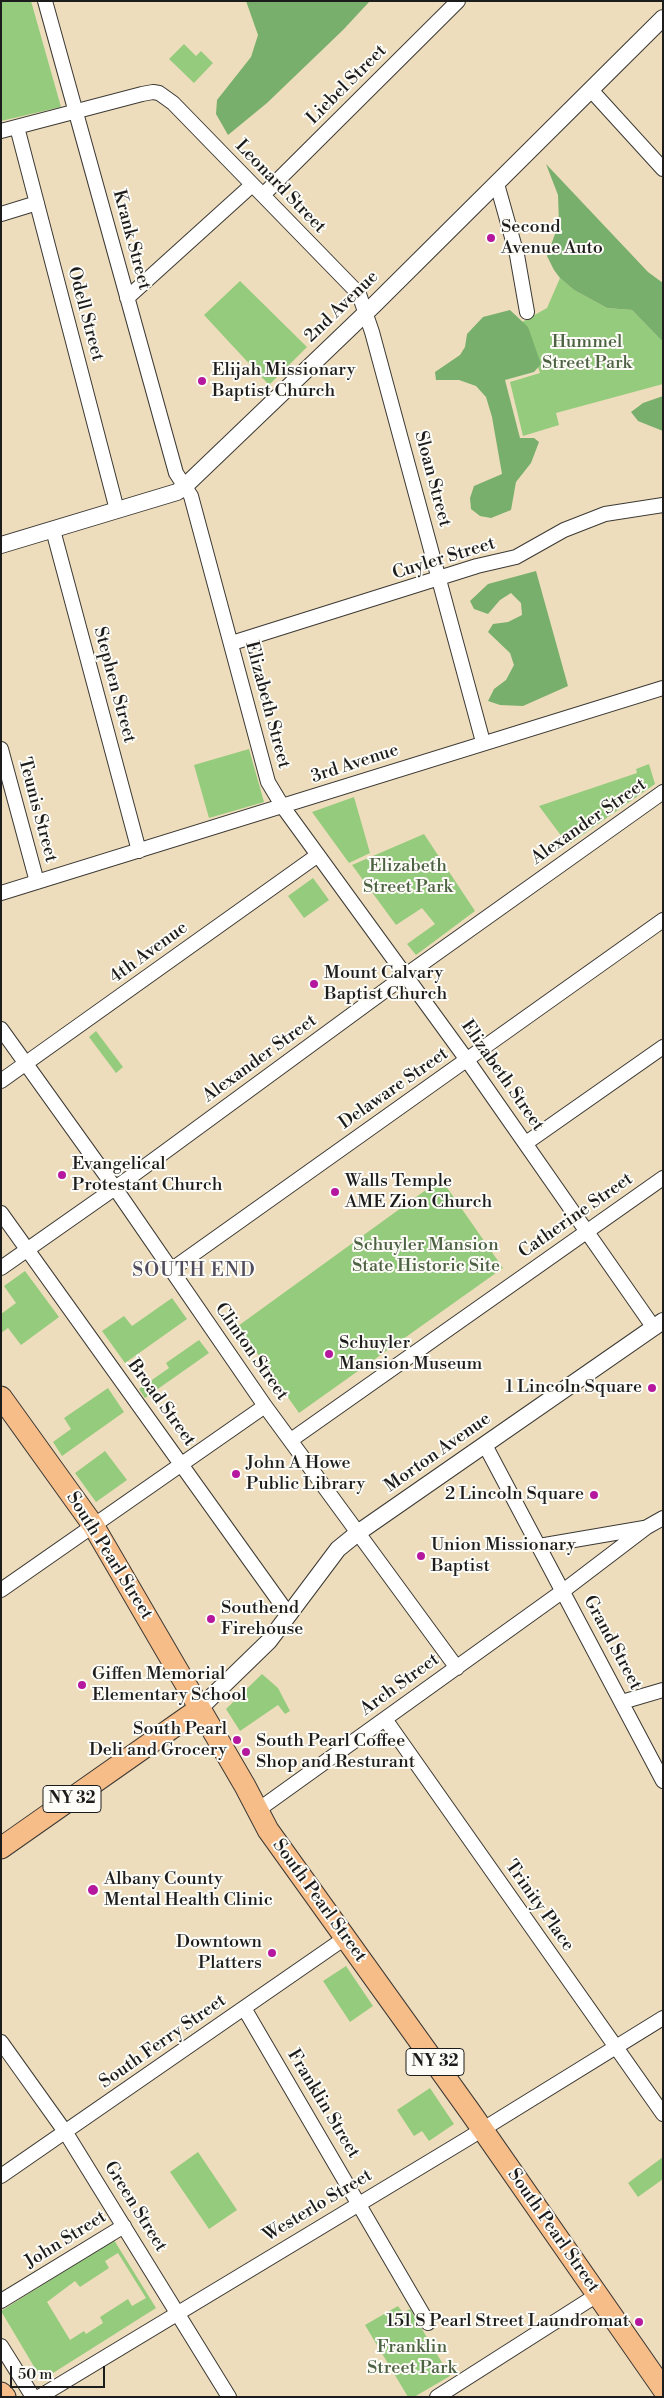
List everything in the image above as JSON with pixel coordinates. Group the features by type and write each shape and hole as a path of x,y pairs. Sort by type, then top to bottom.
{"main road":[{"name":"South Pearl Street","path":"1,1396 94,1525 268,1830 482,2129 663,2390"},
{"name":"NY 32","path":"1,1848 199,1710"},
{"path":"1,2393 5,2397"}],"street":[{"name":"Krank Street","path":"45,1 176,473 184,487"},
{"name":"Liebel Street","path":"262,195 458,1"},
{"name":"2nd Avenue","path":"1,545 177,492 184,487 497,184 663,18"},
{"path":"591,90 663,170"},
{"name":"Leonard Street","path":"76,111 153,92 159,93 173,103 359,294 366,312"},
{"path":"1,131 76,111"},
{"name":"Odell Street","path":"17,127 117,510"},
{"path":"497,184 517,256 527,312"},
{"path":"127,298 252,185"},
{"path":"1,214 37,203"},
{"name":"Sloan Street","path":"366,312 483,742"},
{"name":"Elizabeth Street","path":"184,487 191,496 268,782 283,807 658,1324"},
{"name":"Cuyler Street","path":"232,643 516,557 564,530 605,514 663,505"},
{"name":"Stephen Street","path":"53,530 139,850"},
{"name":"3rd Avenue","path":"1,893 283,807 483,742 663,688"},
{"name":"Teunis Street","path":"1,749 37,882"},
{"name":"Alexander Street","path":"1,1268 115,1188 406,975 663,792"},
{"name":"4th Avenue","path":"1,1081 318,854"},
{"name":"Delaware Street","path":"171,1270 663,920"},
{"name":"Clinton Street","path":"1,1030 27,1063 115,1188 265,1406 457,1668"},
{"path":"526,1143 663,1047"},
{"name":"Catherine Street","path":"291,1440 663,1178"},
{"name":"Broad Street","path":"1,1213 289,1615"},
{"name":"Morton Avenue","path":"199,1710 246,1665 289,1615 338,1549 359,1532 658,1324"},
{"path":"1,1590 265,1406"},
{"name":"Grand Street","path":"484,1445 663,1781"},
{"path":"539,1546 647,1527 663,1518"},
{"name":"Arch Street","path":"258,1810 563,1591 647,1527"},
{"path":"622,1702 663,1690"},
{"name":"Trinity Place","path":"385,1719 663,2114"},
{"name":"South Ferry Street","path":"1,2176 66,2133 345,1938"},
{"name":"Franklin Street","path":"244,2008 428,2322"},
{"name":"Westerlo Street","path":"39,2397 360,2204 663,2018"},
{"name":"Green Street","path":"1,2042 66,2133 229,2397"},
{"name":"John Street","path":"1,2301 124,2226"},
{"path":"437,2397 597,2295"},
{"path":"1,2346 34,2397"}],"green space":[{"path":"1,1 31,1 61,107 1,121"},
{"path":"246,1 370,1 343,30 267,103 228,135 216,114 217,100 251,57 258,35"},
{"path":"184,44 196,56 201,51 213,63 194,83 169,59"},
{"path":"546,164 648,272 663,283 663,342 632,310 607,308 574,290 554,270 547,256 559,223 558,195"},
{"name":"Hummel Street Park","path":"560,278 574,290 607,308 632,310 663,342 663,384 556,413 559,425 523,436 510,382 540,373 522,322 547,308"},
{"path":"240,281 307,347 269,385 204,315"},
{"path":"510,310 528,327 541,364 534,372 505,380 520,438 534,438 539,442 531,463 516,482 511,510 491,518 480,516 471,509 470,498 474,486 502,474 492,417 486,397 476,386 459,380 436,380 435,372 460,355 465,347 467,334 483,317"},
{"path":"663,396 663,431 638,421 631,412 643,403"},
{"path":"536,571 568,686 523,706 500,705 488,701 494,689 506,680 514,665 510,653 488,632 493,624 508,622 522,615 521,603 511,593 500,600 488,614 474,609 470,601 488,584"},
{"path":"249,749 264,802 209,818 194,765"},
{"path":"649,764 655,784 568,845 539,806 637,773 636,769"},
{"path":"354,797 370,853 349,863 312,812"},
{"name":"Elizabeth Street Park","path":"424,834 475,911 416,955 407,944 435,924 422,908 396,925 352,865"},
{"path":"313,878 329,900 304,918 288,896"},
{"path":"96,1031 123,1067 116,1073 89,1037"},
{"name":"Schuyler Mansion State Historic Site","path":"441,1179 503,1268 299,1413 238,1326"},
{"path":"25,1271 59,1317 21,1345 8,1328 1,1333 1,1314 16,1303 4,1286"},
{"path":"172,1298 187,1319 125,1363 102,1331 124,1316 132,1326"},
{"path":"199,1340 209,1353 145,1398 139,1389 169,1368 166,1363"},
{"path":"108,1388 124,1412 62,1456 53,1442 71,1429 64,1418"},
{"path":"105,1451 127,1480 96,1502 75,1473"},
{"path":"262,1674 278,1688 290,1711 285,1714 278,1705 240,1731 226,1709"},
{"path":"346,1966 373,2006 350,2022 323,1981"},
{"path":"430,2088 454,2124 429,2141 422,2131 414,2136 397,2110"},
{"path":"198,2152 237,2210 209,2229 170,2172"},
{"path":"663,2157 663,2179 638,2197 628,2183"},
{"path":"114,2240 156,2308 42,2380 1,2311","holes":["118,2253 146,2298 132,2306 128,2299 100,2317 103,2323 86,2334 84,2331 70,2340 47,2302 75,2281 80,2287 109,2268 105,2261"]},
{"name":"Franklin Street Park","path":"398,2306 403,2313 410,2309 450,2376 414,2397 408,2397 365,2325"}],"place":[{"name":"Second Avenue Auto","path":"491,238"},
{"name":"Elijah Missionary Baptist Church","path":"202,381"},
{"name":"Mount Calvary Baptist Church","path":"314,984"},
{"name":"Evangelical Protestant Church","path":"62,1175"},
{"name":"Walls Temple AME Zion Church","path":"335,1192"},
{"name":"Schuyler Mansion Museum","path":"329,1354"},
{"name":"1 Lincoln Square","path":"652,1388"},
{"name":"John A Howe Public Library","path":"236,1474"},
{"name":"2 Lincoln Square","path":"594,1495"},
{"name":"Union Missionary Baptist","path":"421,1556"},
{"name":"Southend Firehouse","path":"211,1619"},
{"name":"Giffen Memorial Elementary School","path":"82,1685"},
{"name":"South Pearl Deli and Grocery","path":"237,1740"},
{"name":"South Pearl Coffee Shop and Resturant","path":"246,1752"},
{"name":"Albany County Mental Health Clinic","path":"93,1890"},
{"name":"Downtown Platters","path":"272,1953"},
{"name":"151 S Pearl Street Laundromat","path":"639,2322"}],"district":[{"name":"SOUTH END","path":"194,1271"}]}
